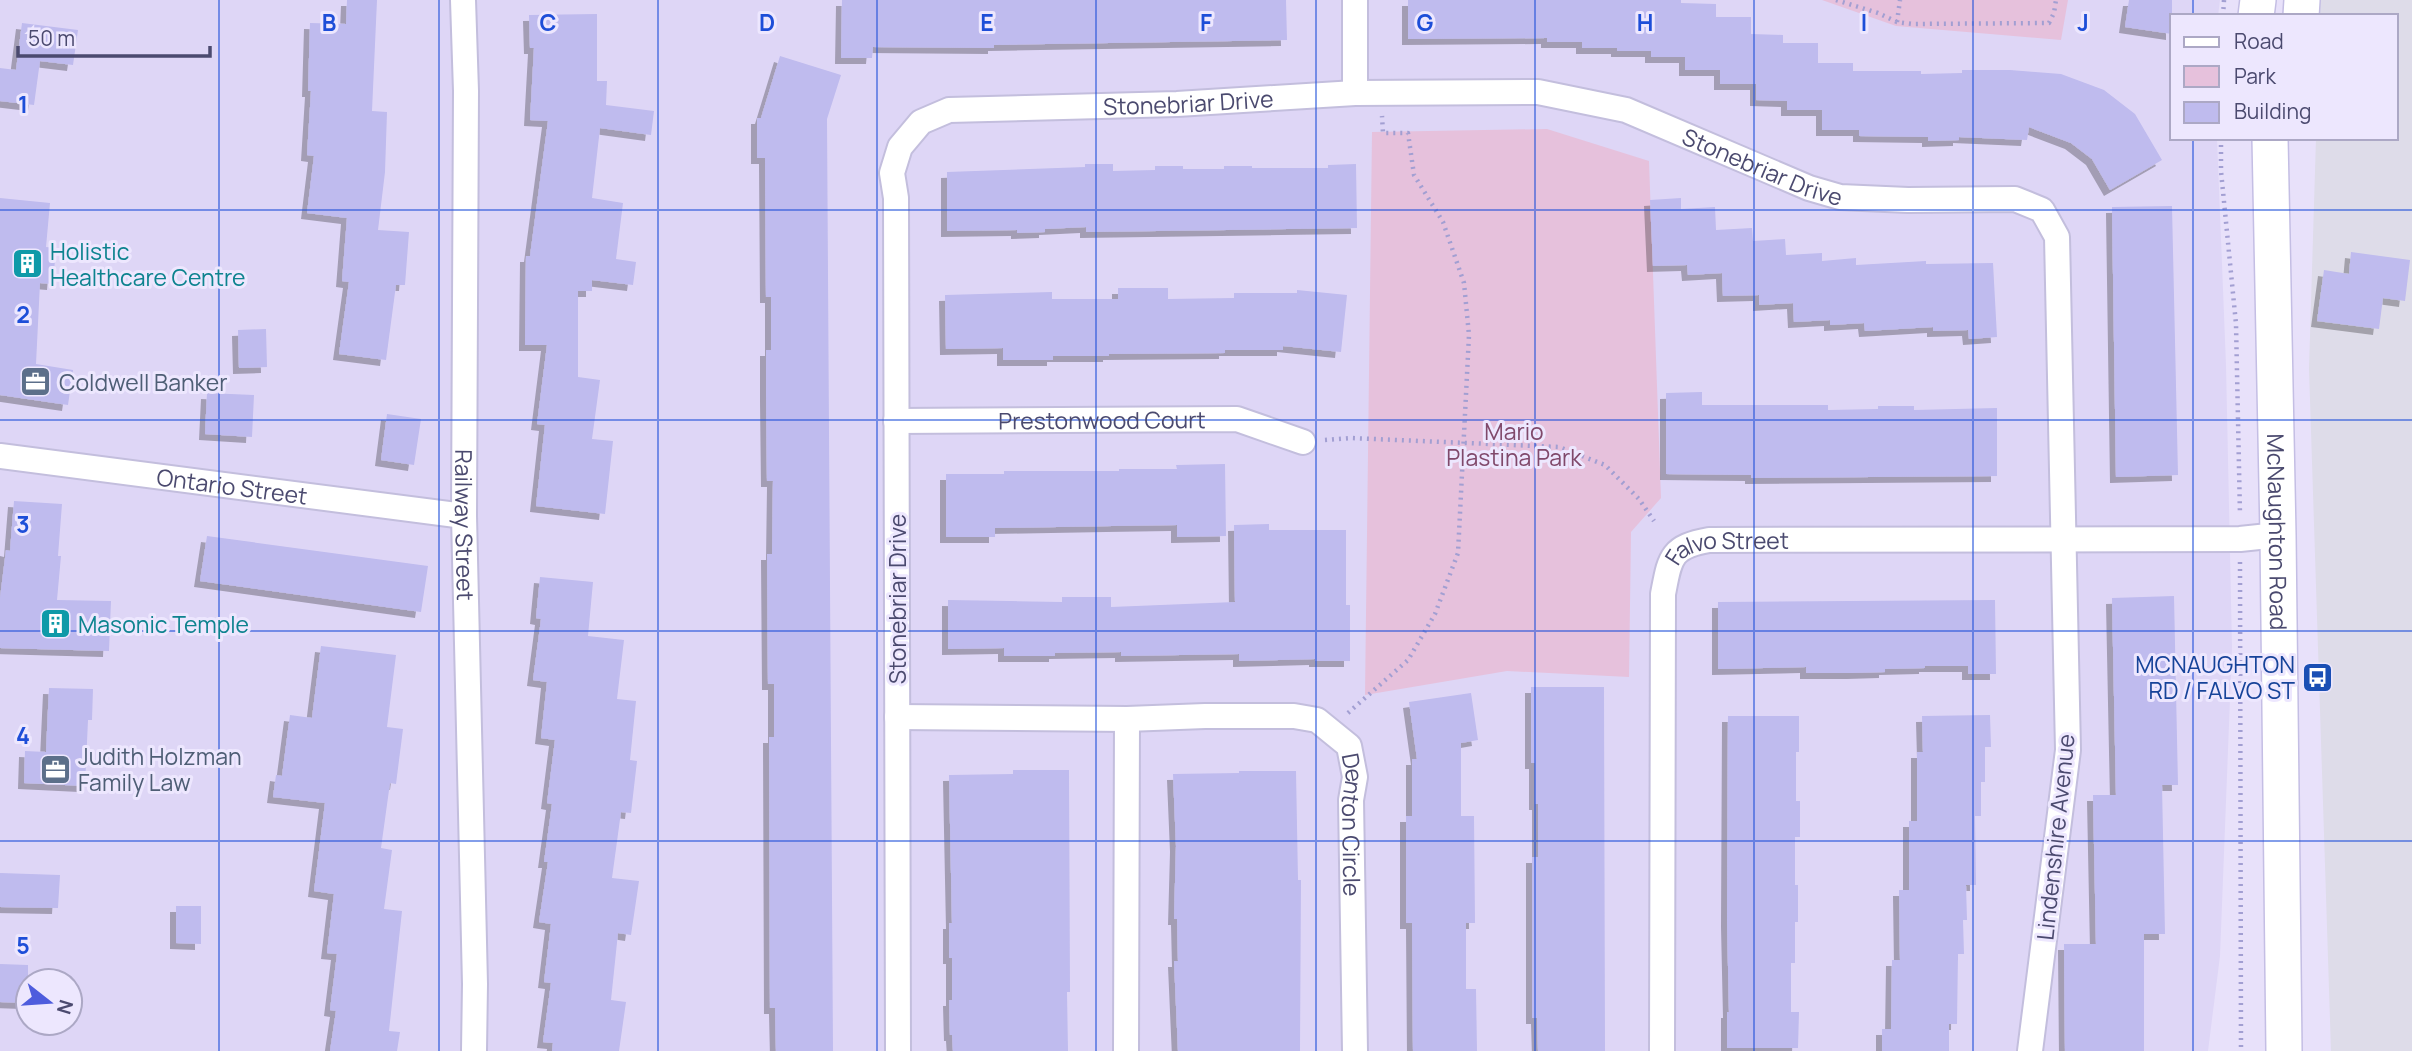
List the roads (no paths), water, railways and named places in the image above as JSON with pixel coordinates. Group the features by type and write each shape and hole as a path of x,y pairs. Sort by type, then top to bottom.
{"street":[{"name":"Railway Street","path":"463,0 466,91 464,516 475,984 474,1051"},
{"path":"1355,0 1355,93"},
{"name":"Stonebriar Drive","path":"898,1051 896,198 892,173 900,147 921,122 949,110 978,108 1177,104 1355,93 1538,92 1626,110 1809,188 1840,197 1909,200 2015,199 2042,210 2057,237 2063,538"},
{"name":"McNaughton Road","path":"2270,140 2284,1051"},
{"name":"Prestonwood Court","path":"896,421 1237,419 1303,442"},
{"name":"Ontario Street","path":"0,456 464,516"},
{"name":"Falvo Street","path":"1662,1051 1663,594 1670,560 1688,544 1709,540 2240,539 2278,535"},
{"name":"Lindenshire Avenue","path":"2030,1051 2067,750 2063,538"},
{"name":"Denton Circle","path":"897,717 1127,719 1294,716 1317,720 1349,746 1355,777 1351,800 1355,1051"},
{"path":"1126,1051 1127,719"}],"place":[{"name":"Holistic Healthcare Centre","path":"27,264"},
{"name":"Coldwell Banker","path":"36,382"},
{"name":"Masonic Temple","path":"55,624"},
{"name":"MCNAUGHTON RD / FALVO ST","path":"2318,677"},
{"name":"Judith Holzman Family Law","path":"55,769"}],"park label":[{"name":"Mario Plastina Park","path":"1514,444"}]}
